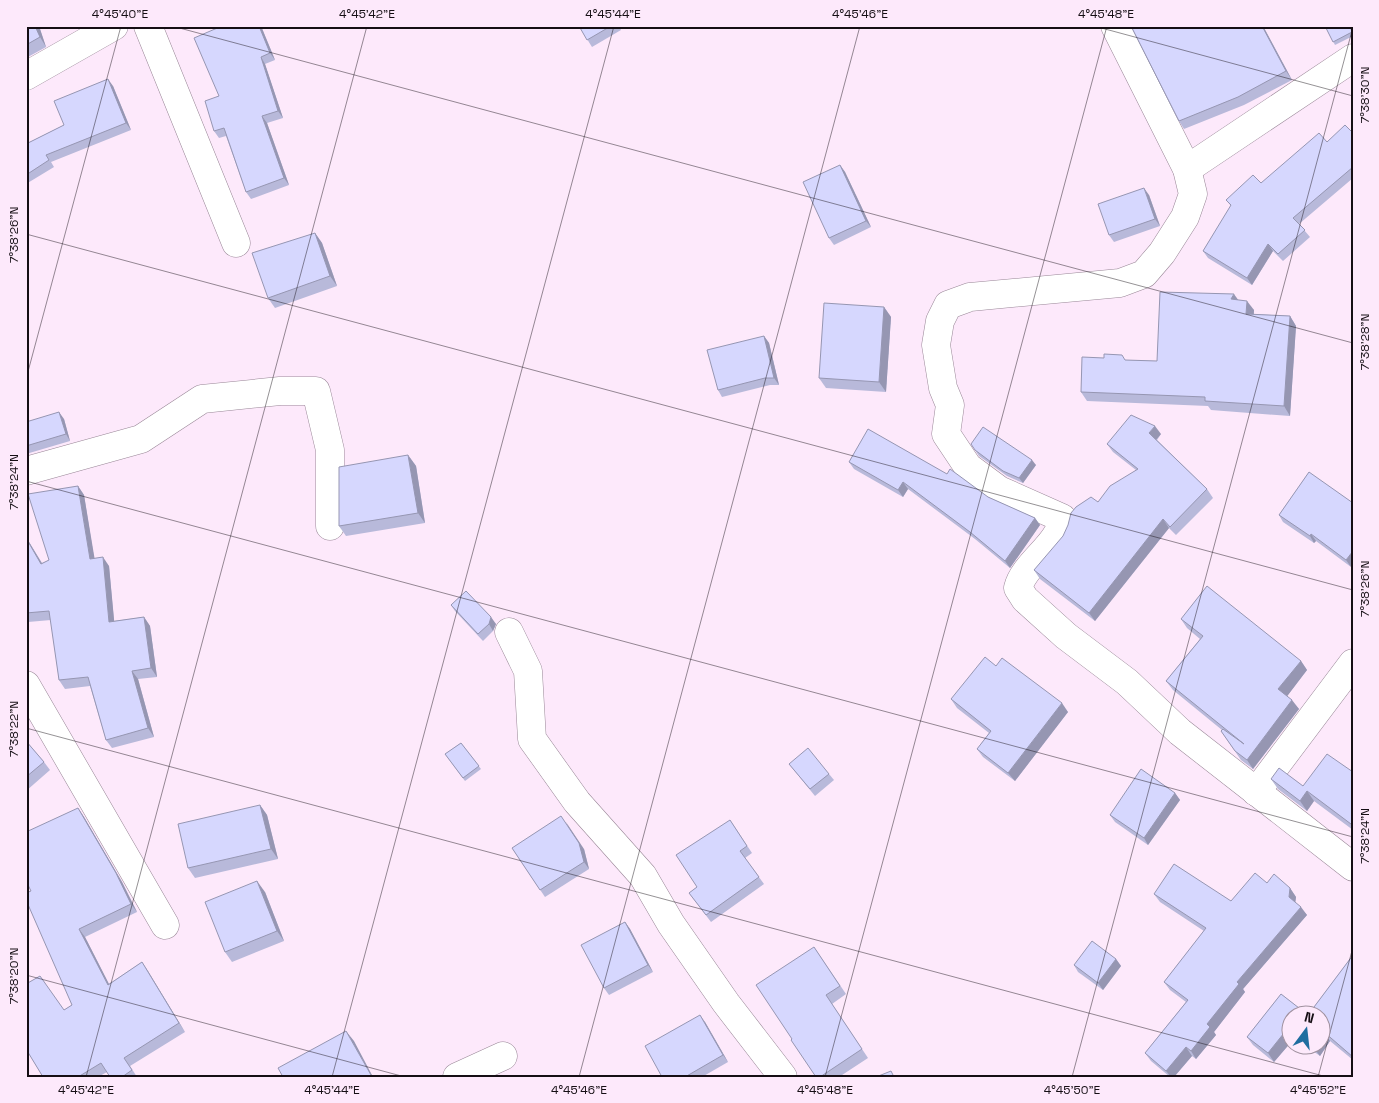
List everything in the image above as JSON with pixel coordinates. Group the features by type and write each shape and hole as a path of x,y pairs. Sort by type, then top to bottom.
{"street":[{"path":"26,76 114,26"},
{"path":"148,26 236,243"},
{"path":"1115,26 1187,169 1193,194 1185,217 1162,253 1144,274 1120,284 970,297 948,305 940,321 936,345 943,388 950,405 946,434 968,467 998,490 1062,518 1062,526 1020,579 1018,588 1025,599 1066,636 1127,682 1180,732 1353,867"},
{"path":"1187,169 1353,58"},
{"path":"26,471 141,439 202,398 280,391 316,391 330,450 330,526"},
{"path":"509,632 528,672 532,739 576,802 643,876 671,924 726,1003 783,1077"},
{"path":"1256,792 1353,663"},
{"path":"26,685 165,924"},
{"path":"457,1077 503,1056"}],"building":[{"path":"26,26 35,26 40,37 26,45"},
{"path":"222,26 259,26 270,53 261,57 278,111 262,116 284,178 246,192 224,128 214,131 205,101 219,96 194,38"},
{"path":"579,26 611,26 587,40"},
{"path":"1131,26 1262,26 1286,71 1238,97 1179,121"},
{"path":"1325,26 1350,26 1352,32 1333,42"},
{"path":"108,79 126,123 46,155 49,160 26,175 26,144 64,125 54,101"},
{"path":"1345,125 1353,133 1353,167 1293,218 1305,230 1278,254 1268,244 1247,278 1203,251 1231,205 1226,200 1253,175 1261,183 1319,133 1327,142"},
{"path":"840,165 866,221 829,238 803,182"},
{"path":"1144,188 1155,219 1109,235 1098,204"},
{"path":"315,233 330,276 268,298 252,253"},
{"path":"1160,292 1234,294 1231,299 1247,301 1246,314 1290,316 1284,406 1205,401 1205,397 1081,392 1082,357 1104,358 1104,354 1122,355 1125,360 1157,361"},
{"path":"824,303 884,307 879,382 819,378"},
{"path":"764,336 774,378 765,378 718,390 707,350"},
{"path":"59,412 66,434 26,446 26,422"},
{"path":"1131,415 1155,426 1149,433 1207,489 1170,527 1163,519 1089,613 1034,570 1063,536 1071,513 1076,507 1091,497 1098,502 1110,486 1138,469 1107,444"},
{"path":"983,427 1032,460 1019,478 1003,471 975,450 971,444"},
{"path":"868,429 947,474 950,469 988,497 1035,518 1005,561 903,482 898,490 849,462"},
{"path":"408,455 418,513 339,526 339,467"},
{"path":"1309,472 1353,503 1353,551 1346,560 1311,534 1310,536 1279,515"},
{"path":"78,486 90,559 103,557 109,622 144,617 151,668 132,671 148,728 106,740 88,677 59,680 49,611 26,613 26,538 41,564 49,560 28,494"},
{"path":"1207,586 1301,661 1278,689 1292,700 1247,760 1235,751 1221,731 1223,729 1244,744 1166,681 1203,636 1181,619"},
{"path":"466,591 491,617 489,624 478,634 451,605"},
{"path":"985,657 996,666 1002,658 1062,703 1008,773 977,749 991,731 951,699"},
{"path":"26,741 44,762 26,777"},
{"path":"461,743 479,766 463,778 445,754"},
{"path":"808,748 829,774 810,789 789,764"},
{"path":"1327,754 1353,772 1353,822 1351,824 1307,791 1300,801 1271,779 1279,768 1303,786"},
{"path":"1141,769 1175,793 1144,838 1110,815"},
{"path":"260,805 271,849 188,868 178,824"},
{"path":"78,808 116,873 131,904 79,929 108,985 142,962 179,1023 124,1058 132,1070 122,1077 110,1077 101,1063 78,1077 43,1077 26,1049 26,984 40,976 64,1010 72,1005 26,900 26,893 31,891 26,881 26,832"},
{"path":"561,816 579,843 584,862 540,890 512,848"},
{"path":"730,820 747,846 740,851 759,877 706,915 689,893 697,887 676,855"},
{"path":"1174,864 1231,901 1255,873 1267,883 1274,874 1290,888 1289,897 1301,907 1237,982 1239,984 1207,1024 1210,1027 1191,1051 1186,1047 1166,1071 1145,1053 1188,1000 1164,982 1206,928 1154,894"},
{"path":"257,881 277,931 225,952 205,902"},
{"path":"625,922 648,965 604,988 581,945"},
{"path":"1092,941 1116,959 1098,983 1074,965"},
{"path":"814,947 840,986 826,995 862,1049 820,1077 816,1077 756,985"},
{"path":"1353,955 1353,1057 1332,1039 1332,1006 1315,1006"},
{"path":"1281,994 1296,1006 1282,1006 1282,1036 1268,1053 1247,1037"},
{"path":"700,1015 723,1055 685,1077 662,1077 645,1046"},
{"path":"346,1031 371,1075 368,1077 283,1077 278,1068"},
{"path":"891,1071 894,1077 876,1077"}]}
